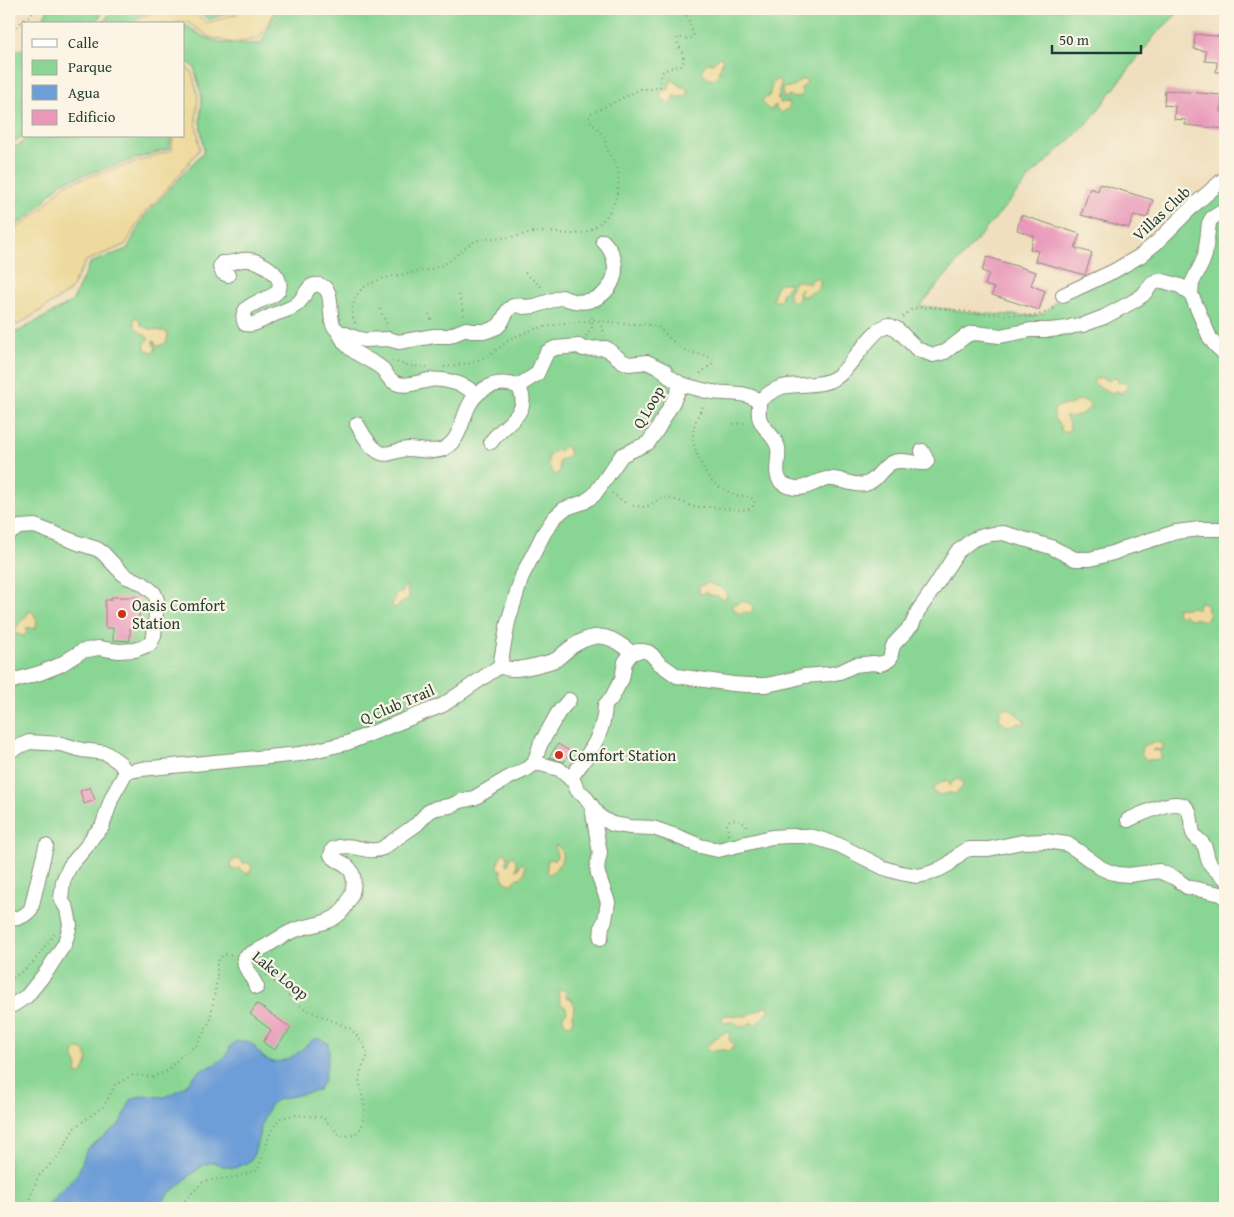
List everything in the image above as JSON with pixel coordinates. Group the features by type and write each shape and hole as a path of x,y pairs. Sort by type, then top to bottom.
{"street":[{"name":"Villas Club","path":"1063,296 1140,256 1157,242 1192,206 1225,178"},
{"path":"1225,210 1212,218 1209,223 1205,255 1192,283 1192,294 1210,338 1225,354"},
{"path":"338,331 364,340 388,339 398,342 434,336 449,336 466,330 487,331 497,327 502,323 508,310 513,306 535,306 562,297 569,300 591,301 602,295 610,287 614,279 613,255 603,241"},
{"path":"228,275 221,271 222,263 256,261 276,274 280,284 276,293 257,302 244,313 245,324 255,324 296,305 307,290 312,285 317,284 328,291 330,296 330,314 334,326 346,344 359,355 381,367 396,384 408,385 439,380 465,387 474,396"},
{"path":"759,401 770,392 783,387 816,384 832,380 852,362 868,341 884,326 888,325 892,326 917,349 927,354 939,354 945,352 969,334 982,333 1000,336 1031,330 1050,330 1083,325 1104,317 1134,301 1152,284 1159,281 1180,286 1192,294"},
{"name":"Q Loop","path":"500,666 508,622 522,576 544,533 554,518 564,509 584,502 594,494 622,455 648,442 657,430 681,384 668,376 665,371 647,362 629,364 622,361 606,348 583,349 579,346 555,348 547,352 537,374 518,386"},
{"path":"357,424 370,444 386,454 401,449 430,451 445,449 459,431 466,410 474,396 494,384 504,383 518,386 522,396 518,416 499,432 491,442"},
{"path":"681,384 713,392 744,394 759,401"},
{"path":"759,401 759,418 777,445 779,458 778,478 780,482 788,486 805,488 826,479 864,485 874,480 892,462 920,464 927,462 922,451"},
{"path":"9,533 20,527 35,526 97,549 121,572 142,583 154,593 157,600 154,636 150,644 135,650 119,652 98,648 82,651 53,668 9,682"},
{"path":"570,779 594,746 604,716 605,705 611,699 619,684 626,662 632,653 648,652 677,676 733,684 766,685 804,676 840,672 855,665 865,663 880,664 890,659 894,644 912,626 918,611 957,552 972,540 982,536 1003,533 1051,547 1075,559 1090,559 1176,532 1200,528 1225,530"},
{"path":"500,666 510,670 555,660 575,645 592,637 604,637 618,641 632,653"},
{"name":"Q Club Trail","path":"126,772 140,769 300,754 347,744 443,705 500,666"},
{"path":"257,987 245,966 244,958 295,930 327,922 338,916 346,907 353,888 354,878 347,865 333,858 331,855 333,849 347,845 370,851 383,848 417,824 428,812 482,795 508,778 527,770 534,764 540,745 558,713 569,700"},
{"path":"9,751 28,742 62,744 82,750 106,753 120,763 126,772 112,797 102,827 70,866 62,881 62,899 67,909 70,924 65,943 27,996 9,1006"},
{"path":"534,764 559,769 574,782 577,790 584,795 600,817 612,824 653,828 700,846 718,850 765,839 806,836 839,845 884,868 918,876 938,870 969,849 989,849 1016,843 1045,841 1067,844 1101,868 1110,872 1129,875 1159,871 1187,886 1221,894 1225,897"},
{"path":"1128,820 1169,805 1179,804 1186,807 1189,812 1193,834 1206,849 1209,863 1225,878"},
{"path":"591,806 600,853 597,867 598,874 608,902 601,938"},
{"path":"9,918 25,916 31,909 46,846"}],"path":[{"path":"9,33 18,23 37,9"},
{"path":"525,273 555,299"},
{"path":"459,295 464,312 466,330"},
{"path":"892,326 911,309 919,307 986,314 1034,316 1053,309 1063,296"},
{"path":"579,346 592,328 591,301"},
{"path":"380,309 389,329 388,339"},
{"path":"729,847 727,824 728,821 733,819 745,823 753,835 765,839"},
{"name":"Lake Loop","path":"26,1208 38,1177 60,1154 74,1128 104,1106 115,1084 133,1075 152,1077 167,1071 183,1054 198,1045 210,1021 217,979 216,962 224,954 244,958 303,1008 351,1029 362,1043 368,1055 361,1070 359,1080 365,1109 362,1127 354,1135 341,1136 322,1117 294,1115 280,1118 271,1131 258,1170 236,1177 204,1181 178,1208"},
{"path":"9,1153 12,1208"}],"green space":[{"path":"48,9 105,9 95,22 40,22"},
{"path":"110,9 153,9 135,19 135,22 103,22 110,13"},
{"path":"197,9 236,9 208,20"},
{"path":"277,9 1182,9 1156,34 1087,124 1034,173 919,307 986,314 1034,316 1044,313 1063,295 1114,271 1225,178 1225,1208 9,1208 9,328 17,332 72,302 90,263 127,249 144,217 204,151 200,122 202,97 194,67 185,60 185,26 202,36 221,43 261,44"},
{"path":"9,43 15,50 22,50 22,135 18,140 9,143"},
{"path":"25,138 171,138 170,148 62,182 33,213 9,230 9,147 20,145"}],"sand":[{"path":"158,9 192,9 207,23 238,13 241,9 275,9 259,39 233,43 209,37 187,22 138,22 138,20"},
{"path":"719,57 723,60 718,70 719,73 712,80 703,73 702,69 707,63 713,63"},
{"path":"185,65 192,73 198,96 196,121 200,149 142,216 125,245 86,261 69,292 18,325 9,320 9,234 35,215 65,184 172,150 173,138 185,138"},
{"path":"777,79 781,83 778,91 779,97 777,98 780,99 780,103 787,102 790,104 789,108 782,113 776,109 776,105 770,110 764,105 762,100 769,97 772,84"},
{"path":"802,79 807,82 801,88 803,92 799,97 794,98 790,95 783,98 782,88 791,88"},
{"path":"672,80 681,87 686,87 688,94 681,97 674,95 673,103 671,104 660,98 661,92 669,89"},
{"path":"818,278 820,284 817,291 800,296 803,290 799,290 799,299 796,302 789,298 789,292 796,281 808,284 811,279"},
{"path":"780,283 789,283 789,285 782,293 780,301 773,301 775,289"},
{"path":"135,317 137,317 142,326 166,332 168,335 166,343 159,346 153,340 156,348 154,352 146,350 144,345 149,338 135,327"},
{"path":"1101,377 1108,381 1114,377 1117,378 1118,383 1126,382 1128,386 1122,392 1119,393 1117,390 1113,393 1094,383 1093,381"},
{"path":"1077,400 1086,401 1090,408 1078,415 1065,416 1070,430 1061,432 1060,425 1054,419 1055,408 1073,404"},
{"path":"567,446 570,454 560,460 560,471 555,475 548,464 549,455 561,450"},
{"path":"708,583 723,589 727,597 723,599 718,596 709,595 707,592 699,594 699,586"},
{"path":"406,586 410,597 394,608 392,605 395,599 394,596 397,593 402,593 402,589"},
{"path":"1200,601 1206,604 1209,614 1205,621 1194,618 1189,619 1185,615 1180,616 1176,613 1177,607 1192,607 1197,610"},
{"path":"739,602 747,602 752,605 753,610 749,613 737,613 736,610 732,609 732,606"},
{"path":"30,611 33,612 37,621 36,628 28,627 24,636 19,635 15,632 16,629"},
{"path":"1006,707 1025,721 1023,724 1018,723 1007,726 999,719 1001,711"},
{"path":"1154,742 1160,743 1163,746 1162,751 1157,749 1152,750 1158,750 1161,757 1160,759 1147,760 1141,754 1142,746"},
{"path":"958,779 962,781 963,786 956,794 940,795 934,793 933,788 941,782 948,780 950,786 953,781"},
{"path":"556,845 561,850 562,857 557,868 550,874 547,873 547,862 549,859 554,860 557,857"},
{"path":"503,853 507,854 508,857 507,865 512,856 516,861 516,870 522,863 525,866 524,875 512,884 504,880 501,870 498,868 499,859"},
{"path":"240,859 243,864 246,862 252,866 250,873 240,870 240,868 233,870 230,866 231,862"},
{"path":"563,989 566,992 566,997 571,999 574,1004 573,1019 568,1025 563,1021 563,1015 567,1012 566,1008 560,1003 558,992"},
{"path":"767,1006 769,1011 755,1025 752,1022 743,1027 732,1022 726,1023 722,1021 724,1015 746,1016"},
{"path":"726,1032 730,1033 729,1040 735,1045 731,1050 711,1050 705,1046 714,1041 715,1038"},
{"path":"78,1049 84,1050 88,1060 81,1074 76,1073 77,1064 74,1056"}],"water":[{"path":"314,1039 321,1039 328,1043 329,1052 324,1081 318,1090 277,1100 270,1105 263,1120 253,1158 247,1163 234,1168 214,1162 203,1165 167,1195 160,1208 45,1208 78,1173 87,1149 119,1125 131,1100 144,1096 165,1097 176,1092 185,1086 199,1071 214,1065 224,1058 230,1046 237,1041 250,1042 264,1058 273,1062 282,1061 295,1055"}],"building":[{"path":"1195,34 1225,37 1225,72 1216,72 1217,62 1205,61 1206,51 1194,49"},
{"path":"1165,90 1222,95 1221,112 1225,112 1225,129 1185,125 1186,120 1174,119 1175,106 1164,105"},
{"path":"1100,184 1153,200 1147,218 1134,215 1129,228 1081,215 1090,188 1098,191"},
{"path":"1021,215 1080,234 1075,248 1092,253 1085,275 1035,261 1038,251 1030,249 1034,236 1017,230"},
{"path":"987,257 1036,272 1031,285 1045,291 1039,310 992,295 994,288 985,285 989,274 982,271"},
{"name":"Oasis Comfort Station","path":"111,597 139,597 139,628 130,628 130,641 113,640 113,628 105,628 105,600 111,600"},
{"name":"Comfort Station","path":"558,744 571,752 564,762 549,757"},
{"path":"90,787 95,800 84,804 80,791"},
{"path":"257,1004 291,1028 274,1050 263,1042 271,1030 250,1014"}],"place":[{"name":"Oasis Comfort Station","path":"122,614"},
{"name":"Comfort Station","path":"559,755"}]}
